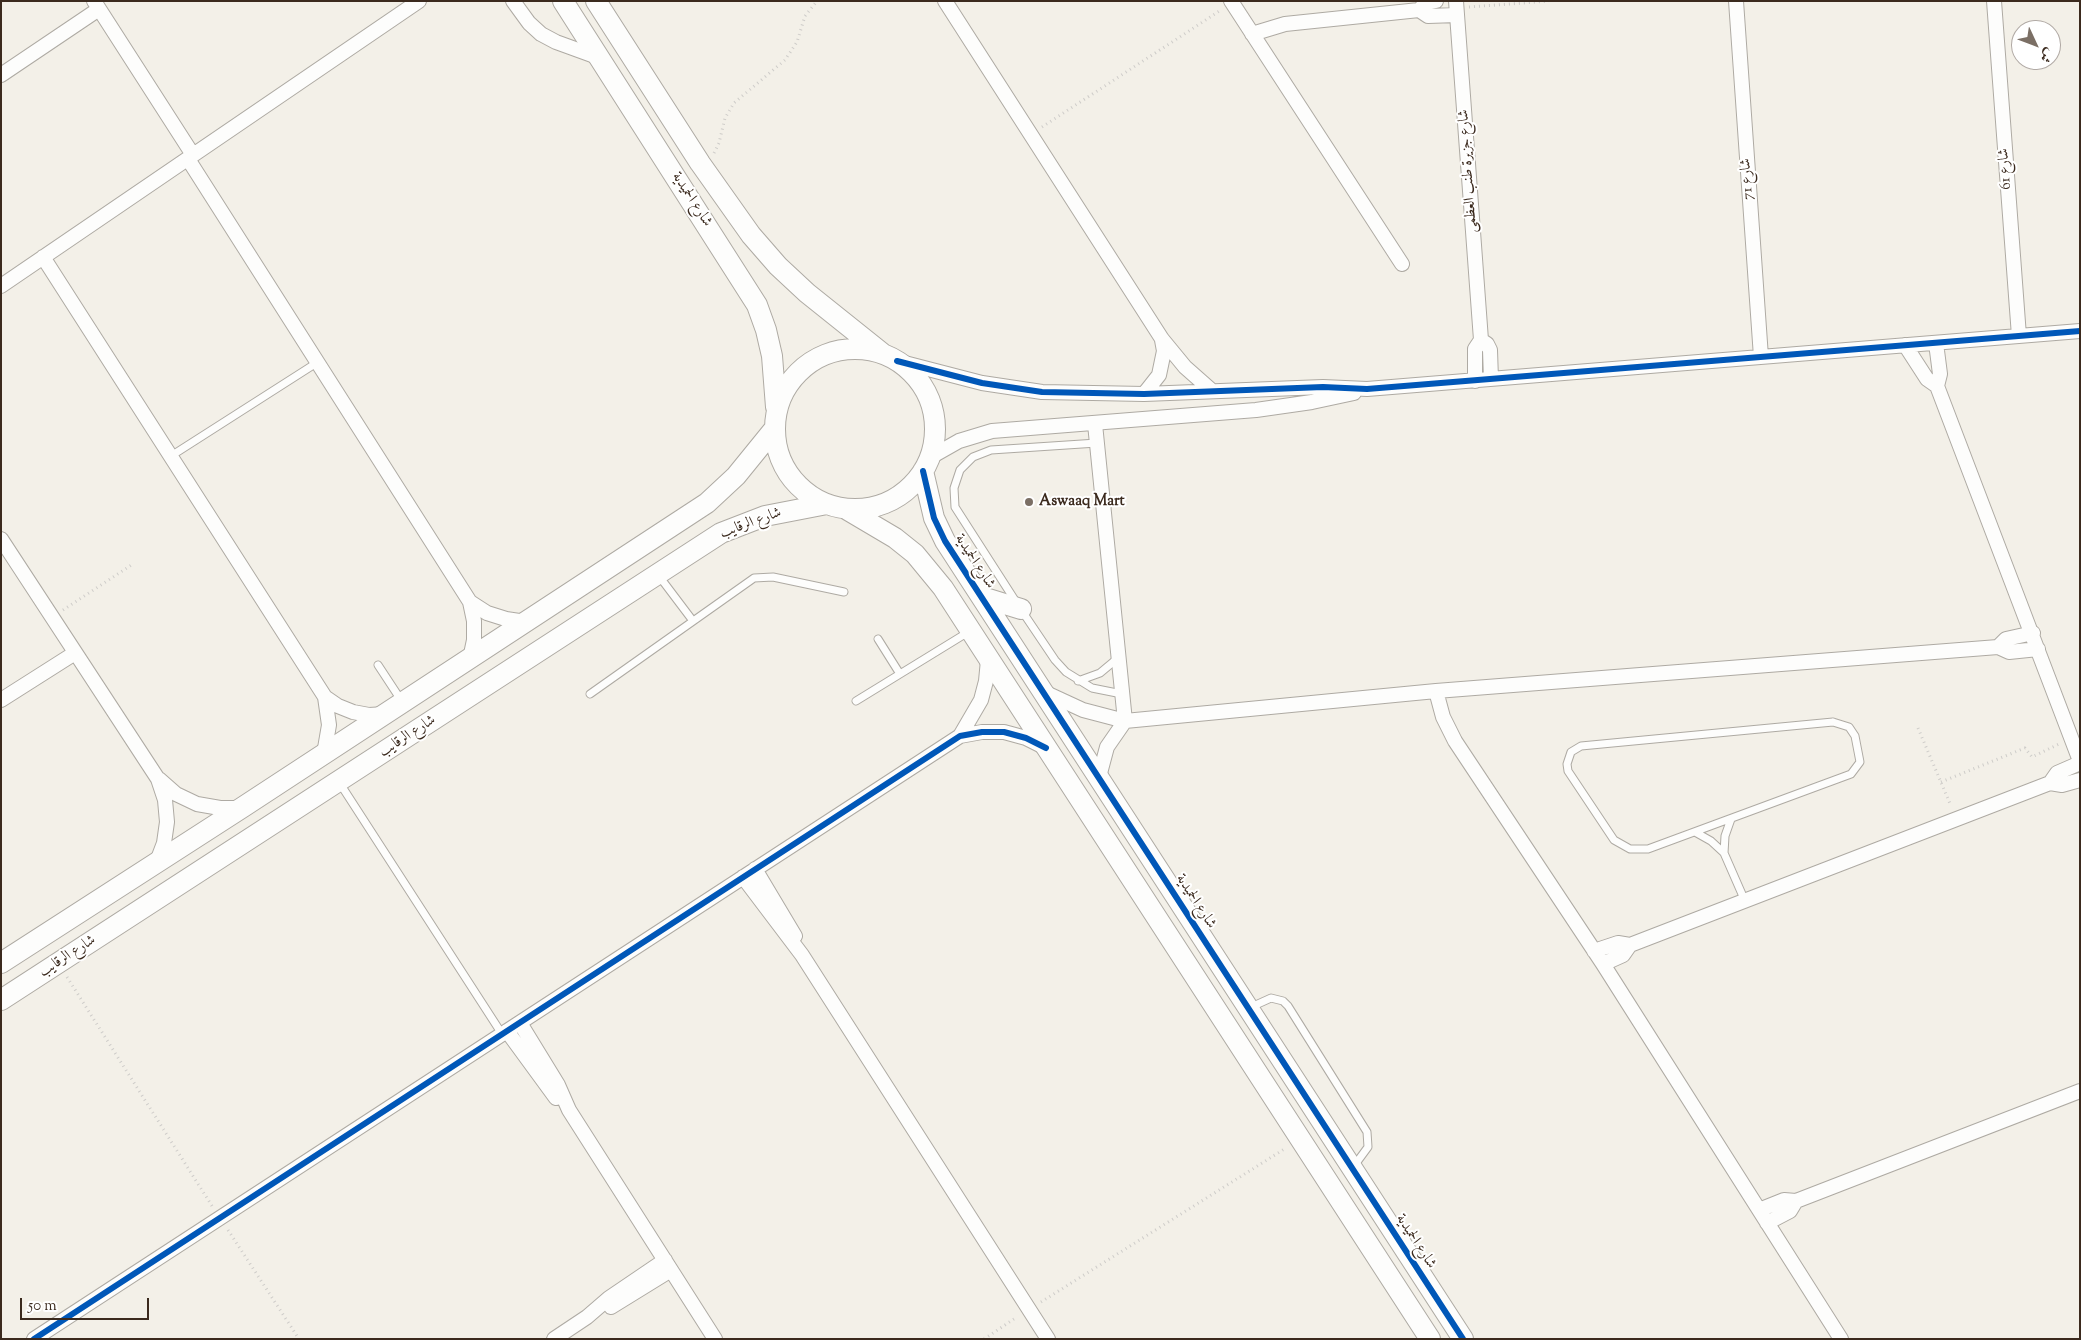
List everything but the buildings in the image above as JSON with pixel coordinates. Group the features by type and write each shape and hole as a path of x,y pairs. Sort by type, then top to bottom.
{"street":[{"path":"1,286 419,1"},
{"path":"513,1 528,23 541,34 556,42 600,58"},
{"name":"شارع الحميدية","path":"563,1 757,305 772,356 776,421"},
{"name":"شارع الحميدية","path":"596,1 738,219 778,266 807,293 892,358"},
{"path":"945,1 1162,340 1185,367 1211,390"},
{"path":"1252,34 1285,24 1419,10 1426,3 1436,1"},
{"name":"شارع 71","path":"1736,1 1761,357"},
{"name":"شارع 61","path":"1994,1 2019,336"},
{"path":"1231,2 1402,264"},
{"path":"1,75 96,5 470,602 474,630 470,659"},
{"path":"1419,10 1428,16 1457,8"},
{"name":"شارع جزيرة طنب العظمى","path":"1457,8 1482,340 1475,348 1475,381"},
{"path":"43,258 325,697 338,706 353,712 369,715 385,714"},
{"path":"1430,1339 932,573 915,554 896,538 803,490 785,469 778,449 776,421 787,388 800,371 818,359 830,353 852,350 872,351 892,358 1010,388 1074,394 1144,394 1323,387 1367,389 2080,331"},
{"path":"1144,394 1159,375 1164,352 1162,340"},
{"name":"شارع جزيرة طنب العظمى","path":"1482,340 1490,350 1491,379"},
{"path":"1936,343 1940,374 1937,386"},
{"path":"1904,345 1927,379 1937,386 2033,633 2080,762 2057,773 2050,783"},
{"path":"892,358 918,380 931,404 935,431 926,465"},
{"path":"837,507 872,507 890,501 906,490 926,465 960,441 992,431 1094,424 1284,406 1367,389"},
{"name":"شارع الرقايب","path":"1,963 156,864 707,503 736,476 776,421"},
{"path":"1094,424 1125,721 1107,747 1099,777"},
{"name":"شارع الحميدية","path":"926,465 930,506 938,530 1463,1339"},
{"name":"شارع الرقايب","path":"1,1000 658,574 734,527 765,516 837,507"},
{"path":"1,539 158,779 165,800 167,822 164,843 156,864"},
{"path":"982,597 1021,609"},
{"path":"470,602 488,613 526,622"},
{"path":"1998,647 2006,639 2033,633"},
{"path":"1044,692 1083,710 1125,721 1436,692 1998,647 2009,652 2038,649"},
{"path":"1,700 76,653"},
{"path":"960,736 981,700 986,681 988,660"},
{"path":"1436,692 1443,717 1455,741 1603,964 1841,1339"},
{"path":"324,754 329,725 325,697"},
{"path":"34,1339 960,736 982,732 1004,732 1026,738 1046,748"},
{"path":"158,779 176,794 197,804 220,808 243,807"},
{"path":"1594,951 1618,943 1630,945 2050,783 2062,785 2080,780"},
{"path":"755,869 791,929 802,955"},
{"path":"743,877 802,955 1048,1339"},
{"path":"1603,964 1623,955 1630,945"},
{"path":"520,1023 558,1085 569,1110 715,1339"},
{"path":"505,1032 552,1092 569,1110"},
{"path":"1759,1210 1784,1200 1796,1201 2080,1091"},
{"path":"1767,1223 1790,1211 1796,1201"},
{"path":"554,1339 587,1317 609,1298 668,1265"}],"lane":[{"path":"170,456 318,362"},
{"path":"1096,443 991,450 982,453 966,463 956,479 954,497 959,515 1055,660 1078,681 1092,688 1122,694"},
{"path":"658,574 693,621"},
{"path":"590,694 754,578 764,576 844,592"},
{"path":"856,701 970,630"},
{"path":"878,639 900,674"},
{"path":"1078,681 1100,673 1119,658"},
{"path":"378,665 403,702"},
{"path":"1833,722 1844,723 1853,731 1860,757 1858,767 1851,774 1731,819 1648,849 1639,850 1621,845 1608,833 1568,771 1568,758 1571,752 1581,746 1833,722"},
{"path":"339,782 505,1032"},
{"path":"1724,853 1725,836 1731,819"},
{"path":"1695,832 1711,841 1724,853 1745,901"},
{"path":"1249,1008 1272,998 1283,1001 1288,1006 1367,1132 1368,1147 1352,1168"}],"path":[{"path":"700,163 708,158 716,149 725,118 734,103 777,68 792,52 805,16 816,1"},
{"path":"1457,8 1548,1"},
{"path":"1031,135 1231,2"},
{"path":"52,617 133,564"},
{"path":"1918,728 1956,819"},
{"path":"1941,782 2025,748 2032,757 2071,738"},
{"path":"59,963 299,1339"},
{"path":"984,1339 1300,1139"}],"cycle path":[{"path":"897,361 982,383 1042,392 1144,394 1323,387 1367,389 2080,331"},
{"path":"923,471 934,518 945,541 1463,1339"},
{"path":"34,1339 960,736 982,732 1004,732 1026,738 1046,748"}],"place":[{"name":"Aswaaq Mart","path":"1029,502"}]}
